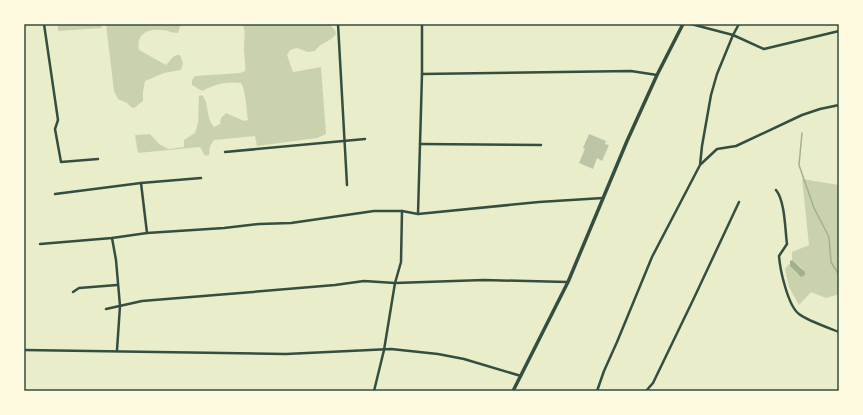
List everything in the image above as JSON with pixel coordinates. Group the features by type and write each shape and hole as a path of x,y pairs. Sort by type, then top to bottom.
{"street":[{"path":"44,24 58,120 55,129 61,162 98,159"},
{"path":"338,24 347,185"},
{"path":"418,214 422,24"},
{"path":"513,391 568,282 657,76 683,24"},
{"path":"691,24 733,36 764,49 839,31"},
{"path":"700,165 711,95 717,74 739,24"},
{"path":"422,74 631,71 657,76"},
{"path":"597,391 652,257 700,165 717,149 736,146 802,115 839,105"},
{"path":"225,152 365,139"},
{"path":"420,144 542,145"},
{"path":"55,194 141,183 201,178"},
{"path":"141,183 147,233"},
{"path":"776,190 780,194 783,208 787,244 779,256 781,276 786,288 799,314 839,332"},
{"path":"40,244 112,238 147,233 259,224 291,223 374,211 402,211 418,214 539,202 603,198"},
{"path":"646,391 653,383 739,202"},
{"path":"374,391 384,350 395,283 401,262 402,211"},
{"path":"112,238 116,260 120,306 117,350"},
{"path":"106,309 142,301 335,285 364,281 395,283 484,280 568,282"},
{"path":"73,292 79,288 117,285"},
{"path":"24,350 117,350 286,354 391,349 445,355 464,359 521,376"}],"shaded area":[{"path":"58,24 101,24 102,28 58,31"},
{"path":"106,24 181,24 178,33 165,30 152,30 141,36 139,40 139,50 166,65 174,56 180,55 183,63 181,70 164,73 145,81 143,101 134,108 118,99 114,91"},
{"path":"240,24 329,24 335,30 336,34 315,51 308,52 297,48 290,50 287,55 293,72 321,67 326,134 317,138 257,146 255,136 214,140 210,146 209,155 205,156 200,147 138,153 135,135 150,134 159,144 168,149 184,147 184,140 195,133 198,123 199,96 202,95 206,102 209,119 214,127 220,124 221,118 226,113 244,121 248,120 245,94 241,83 231,82 221,84 202,91 192,85 192,80 195,76 240,73 245,71 245,36 243,25"},
{"path":"802,179 839,185 839,294 826,298 811,292 799,305 789,287 785,269 789,264 797,274 803,269 792,260 792,252 809,245"},
{"path":"792,260 805,272 805,275 801,277 790,266 790,261"}],"building":[{"path":"589,134 606,141 605,144 609,145 602,161 597,158 593,169 579,163"}],"waterway":[{"path":"802,133 799,165 814,208 829,237 831,262 839,275"}]}
